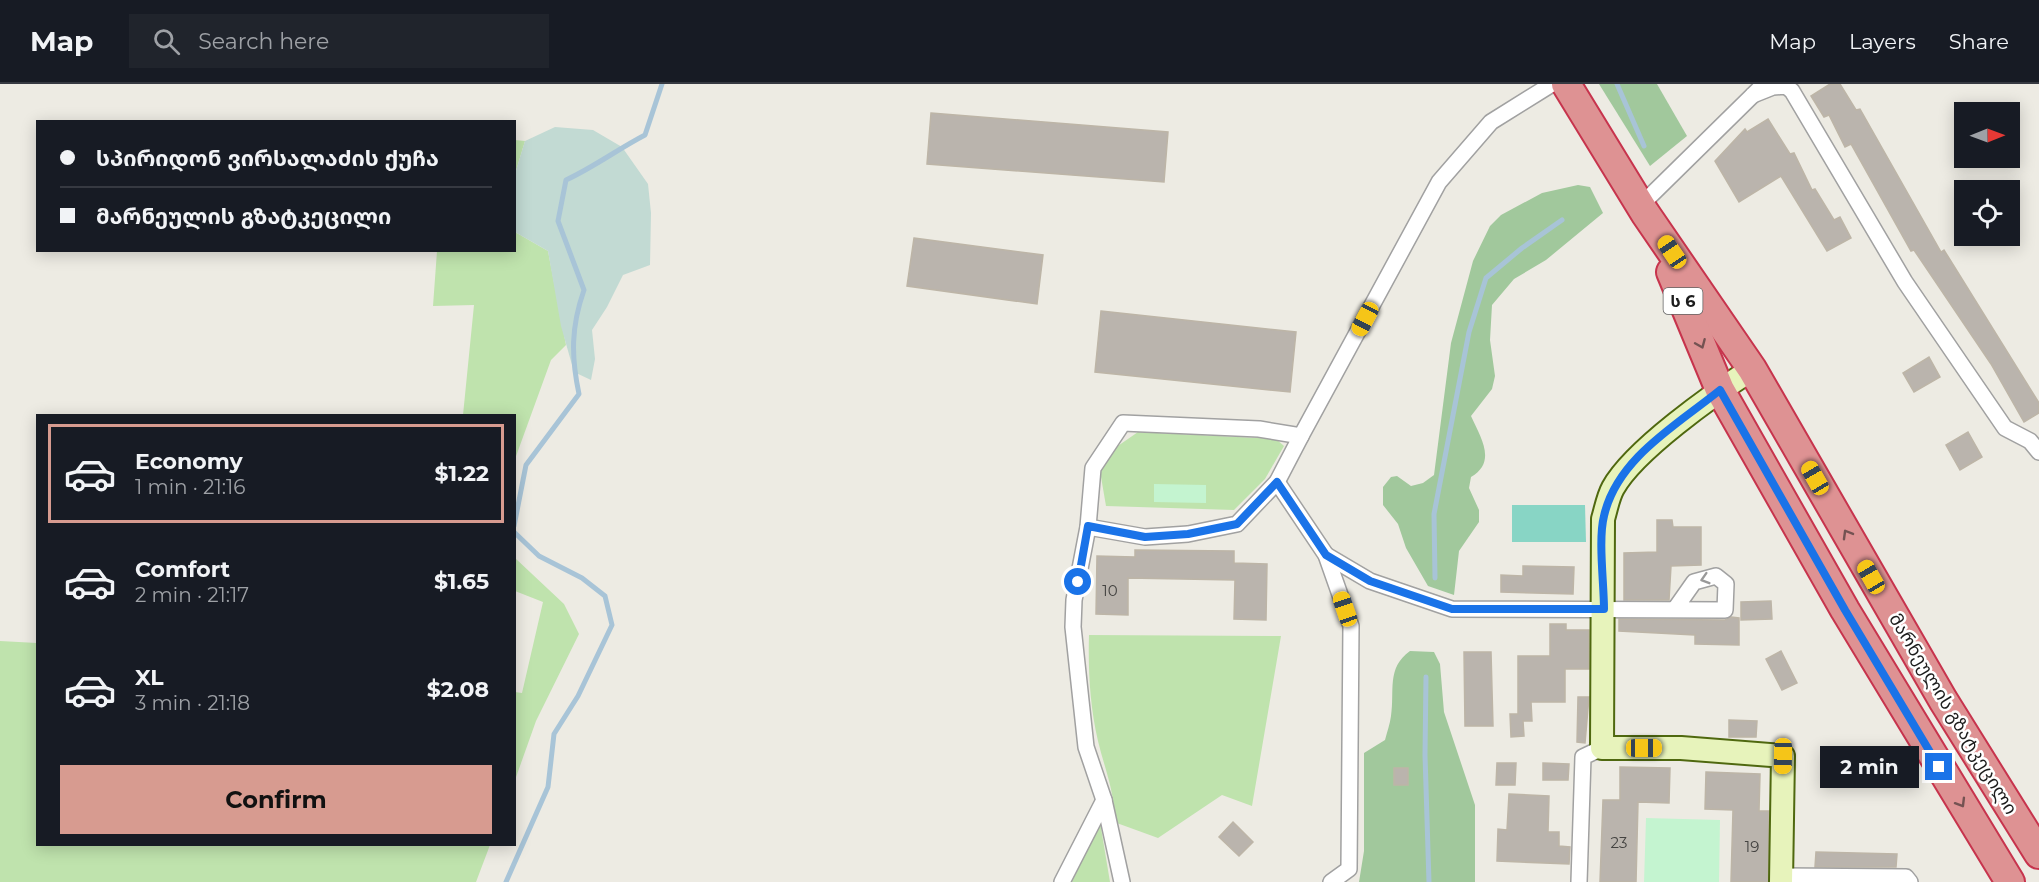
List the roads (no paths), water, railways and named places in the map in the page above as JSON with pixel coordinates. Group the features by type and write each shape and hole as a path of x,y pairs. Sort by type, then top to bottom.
{"highway":[{"name":"ს 6","path":"1566,84 1643,209 1720,390 1845,610 2010,882"},
{"name":"მარნეულის გზატკეცილი","path":"1643,209 1752,369 1942,700 2039,854"}],"street":[{"path":"1088,526 1145,537 1188,534 1237,524 1277,482 1439,182 1491,122 1552,84"},
{"path":"1643,209 1765,84"},
{"path":"1753,95 1773,87 1785,86 1792,91 1905,282 1991,409 2005,428 2030,441 2039,452"},
{"path":"1602,748 1603,519 1612,489 1634,460 1720,390 1752,369"},
{"path":"1122,882 1104,800 1086,747 1073,627 1074,600 1088,526 1093,468 1123,423 1259,429 1301,436"},
{"path":"1277,482 1326,555 1351,626 1349,869 1331,882"},
{"path":"1326,555 1370,581 1452,609 1675,609"},
{"path":"1579,882 1583,757 1602,748 1681,748 1783,756 1781,879 1906,877 1910,882"},
{"path":"1062,882 1104,800"}],"waterway":[{"path":"516,516 526,465 579,394 574,342 584,290 558,221 566,180 645,135 662,84"},
{"path":"1617,84 1644,146"},
{"path":"1435,578 1434,514 1469,332 1486,278 1522,248 1562,220"},
{"path":"506,882 548,787 554,734 578,696 612,625 605,596 582,578 539,556 516,534"},
{"path":"1426,677 1425,755 1429,882"}]}
